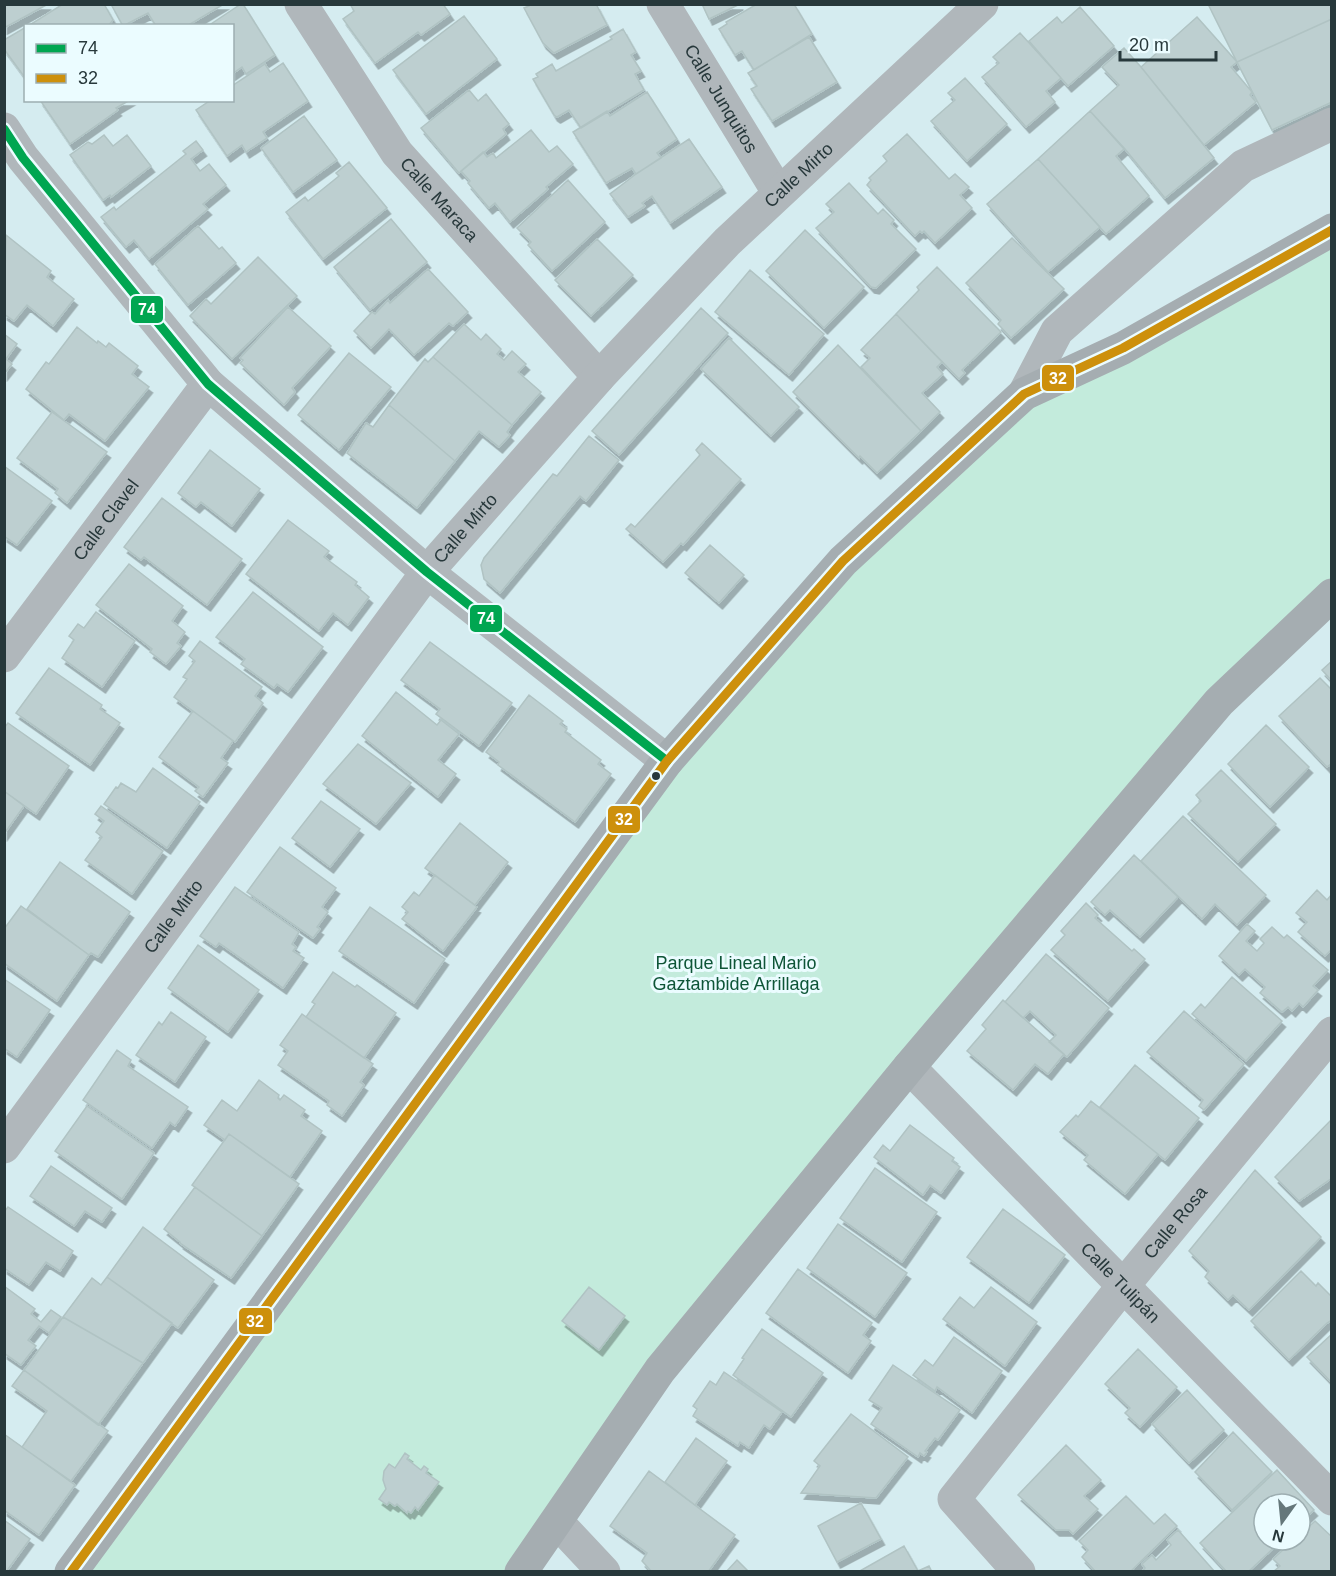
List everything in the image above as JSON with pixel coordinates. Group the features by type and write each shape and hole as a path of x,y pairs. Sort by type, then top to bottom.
{"street":[{"name":"Calle Maraca","path":"301,4 397,153 599,377"},
{"name":"Calle Junquitos","path":"663,4 778,192"},
{"name":"Calle Mirto","path":"4,1147 428,572 599,377 727,242 982,4"},
{"path":"1024,394 1057,331 1243,166 1332,124"},
{"path":"4,129 14,169 208,384 428,572 667,761"},
{"path":"71,1572 667,761 843,561 1024,394 1123,348 1332,230"},
{"name":"Calle Clavel","path":"4,656 208,384"},
{"path":"521,1572 660,1370 909,1067 1219,702 1332,595"},
{"name":"Calle Rosa","path":"1019,1572 954,1499 1123,1286 1332,1033"},
{"name":"Calle Tulipán","path":"909,1067 1332,1499"},
{"path":"557,1522 604,1572"}],"green space":[{"name":"Parque Lineal Mario Gaztambide Arrillaga","path":"1331,227 1331,595 909,1067 521,1571 71,1572 667,761 1024,394"}],"building":[{"path":"4,4 48,4 4,28"},
{"path":"63,4 104,4 113,20 110,24 31,24"},
{"path":"115,4 224,4 190,24 155,24 148,13 127,24 122,24 112,6"},
{"path":"243,4 275,55 246,74 242,67 234,73 234,24 211,24"},
{"path":"350,4 443,4 450,14 421,35 418,32 375,63 343,19 354,11"},
{"path":"528,4 596,4 607,25 554,53 543,43 524,8 529,6"},
{"path":"702,4 740,4 709,19"},
{"path":"757,4 794,4 812,34 754,70 742,51 735,55 719,29 727,24 726,22"},
{"path":"1212,4 1332,4 1332,19 1237,62 1209,6"},
{"path":"1080,7 1114,46 1068,86 1029,41 1057,17 1062,23"},
{"path":"464,16 497,59 426,114 393,70"},
{"path":"1197,17 1237,62 1231,67 1252,92 1250,95 1256,102 1204,145 1141,67"},
{"path":"1332,19 1332,102 1272,130 1237,62"},
{"path":"24,28 24,76 4,49 4,40"},
{"path":"623,29 636,52 631,55 641,71 635,74 644,90 581,128 569,110 557,117 554,115 533,79 538,77 536,74 552,64 556,71 612,39 610,37"},
{"path":"1020,33 1061,78 1046,91 1055,102 1026,127 982,77 999,63 993,57"},
{"path":"809,37 837,82 772,121 751,89 757,86 748,73"},
{"path":"1124,48 1214,158 1165,198 1090,111 1119,85 1102,67"},
{"path":"283,63 308,101 263,132 267,138 246,152 242,145 227,156 196,110 208,102 234,102 234,85 265,64 270,72"},
{"path":"965,78 1007,124 967,161 931,121 955,100 948,93"},
{"path":"469,90 478,101 486,94 509,124 503,129 506,134 459,173 421,128"},
{"path":"647,92 677,139 657,153 661,158 636,174 632,168 606,183 573,132 607,111 610,116"},
{"path":"41,102 126,102 116,108 118,110 70,144"},
{"path":"1090,111 1124,149 1116,156 1149,196 1106,234 1038,159"},
{"path":"304,116 337,160 293,192 261,148"},
{"path":"531,130 549,152 557,146 573,164 510,222 495,203 489,208 461,171 483,152 487,157 493,153 496,158"},
{"path":"907,134 949,179 955,174 969,187 960,195 972,208 935,243 924,231 922,233 920,231 915,236 867,185 871,180 869,178 887,161 883,156"},
{"path":"104,135 113,146 127,135 151,166 111,197 110,195 103,200 70,155 88,142 92,144"},
{"path":"689,139 722,187 670,223 652,196 642,203 645,206 628,217 610,194"},
{"path":"196,141 203,150 191,159 200,171 209,164 226,185 203,204 208,209 149,259 134,240 126,247 101,217 114,207 116,210 186,154 183,151"},
{"path":"1038,159 1100,227 1048,272 987,204"},
{"path":"349,162 387,208 323,259 286,212 305,197 308,201 339,176 336,173"},
{"path":"568,180 605,222 552,271 528,245 531,242 517,228"},
{"path":"849,183 878,214 883,209 894,220 891,224 916,249 876,288 871,287 816,228 834,212 826,204"},
{"path":"391,219 427,262 370,310 334,267"},
{"path":"198,226 219,249 222,247 236,263 188,305 155,264"},
{"path":"805,230 864,287 824,328 766,271"},
{"path":"6,235 51,271 47,277 74,299 53,326 27,305 14,321 4,314"},
{"path":"1012,238 1064,289 1011,338 998,324 1001,320 966,283"},
{"path":"597,239 633,275 591,316 555,280"},
{"path":"258,257 297,296 232,359 190,316 206,299 211,304"},
{"path":"937,267 1001,332 962,370 965,373 959,379 896,314 919,290 917,287"},
{"path":"428,269 468,312 453,326 449,323 414,355 389,329 371,348 354,331 372,312 375,314 388,300 390,303"},
{"path":"750,270 824,334 789,375 715,312"},
{"path":"288,307 331,346 292,388 295,392 284,405 240,363 243,360 240,358"},
{"path":"701,308 728,333 619,455 592,431"},
{"path":"896,314 942,362 937,367 943,374 922,393 940,412 921,431 861,367 870,358 861,350"},
{"path":"464,324 481,340 486,334 501,349 497,354 504,360 512,351 526,364 518,372 541,392 512,425 433,357"},
{"path":"77,327 97,343 98,341 106,347 109,343 138,366 132,374 149,387 105,441 69,414 64,420 26,389 46,362 49,364"},
{"path":"4,334 17,344 6,359 12,364 4,374"},
{"path":"729,338 799,407 771,436 701,369"},
{"path":"838,345 921,431 877,473 793,392"},
{"path":"349,353 391,387 339,450 298,415"},
{"path":"433,357 512,425 507,432 510,435 499,447 479,431 455,461 389,405 425,359 428,362"},
{"path":"389,405 455,461 417,508 347,453 366,423 373,427"},
{"path":"52,412 107,452 67,503 55,493 58,489 17,458"},
{"path":"589,436 619,460 586,501 580,496 500,593 484,579 481,565 484,558 553,474 557,476"},
{"path":"702,443 741,479 683,545 681,543 663,562 626,529 631,524 635,527 700,455 696,450"},
{"path":"210,450 260,489 232,526 201,502 196,507 178,493"},
{"path":"4,466 52,501 17,545 4,536"},
{"path":"162,498 242,559 207,605 144,557 141,560 124,547"},
{"path":"288,520 329,551 324,557 357,582 355,585 369,597 348,625 333,613 319,631 246,574"},
{"path":"710,545 744,575 719,603 685,573"},
{"path":"129,564 183,606 172,621 185,632 177,643 181,646 166,664 150,652 152,649 96,605"},
{"path":"253,592 323,647 288,692 277,684 274,688 241,664 245,659 216,637"},
{"path":"96,612 135,641 102,687 62,658 74,640 69,636 78,624 84,628"},
{"path":"200,641 262,687 255,696 263,703 235,742 174,697 187,679 183,677 195,661 189,656"},
{"path":"430,642 512,703 479,746 436,714 440,709 401,680"},
{"path":"1332,661 1332,681 1322,670"},
{"path":"49,668 102,705 100,709 120,723 90,765 16,713"},
{"path":"1320,678 1332,690 1332,763 1327,767 1279,716"},
{"path":"396,692 437,725 441,720 459,734 438,760 456,774 438,797 362,736"},
{"path":"529,695 563,721 560,724 567,729 565,732 601,760 598,764 611,774 575,822 498,765 499,762 486,752"},
{"path":"193,711 233,741 221,758 228,763 203,797 195,791 199,787 159,757"},
{"path":"8,723 69,766 36,814 4,791 4,728"},
{"path":"1266,725 1309,767 1270,807 1228,764"},
{"path":"358,744 411,783 376,824 323,784"},
{"path":"153,768 200,802 167,848 104,804 121,783 136,792"},
{"path":"1221,770 1276,824 1238,862 1188,814 1201,801 1196,795"},
{"path":"4,791 24,806 4,834"},
{"path":"321,801 360,829 330,867 292,838"},
{"path":"101,806 163,851 132,894 85,860 102,837 96,832 104,821 95,814"},
{"path":"1183,816 1266,895 1237,925 1215,904 1202,919 1141,861"},
{"path":"460,823 508,862 475,905 425,868"},
{"path":"280,847 336,888 322,907 328,912 317,927 320,929 313,938 247,892"},
{"path":"1134,855 1178,897 1140,937 1110,910 1105,915 1091,902"},
{"path":"60,862 130,912 98,957 91,953 89,955 27,909"},
{"path":"435,875 477,907 443,951 402,919 408,912 402,907 414,892 419,896"},
{"path":"235,887 299,932 292,944 296,947 293,951 304,958 283,988 219,943 216,947 200,936"},
{"path":"1317,890 1327,900 1332,894 1332,949 1325,956 1298,932 1307,922 1296,913"},
{"path":"1086,903 1098,915 1095,918 1132,951 1134,949 1145,959 1108,1001 1051,950 1065,935 1061,931"},
{"path":"21,906 89,955 57,1001 4,963 4,929"},
{"path":"370,907 445,959 414,1003 339,951"},
{"path":"1247,924 1255,931 1246,941 1257,951 1264,943 1260,939 1272,927 1284,938 1287,935 1328,970 1313,986 1318,990 1303,1007 1299,1003 1292,1011 1288,1007 1282,1012 1260,993 1265,987 1245,969 1239,975 1219,956"},
{"path":"198,945 259,990 228,1032 168,988"},
{"path":"1046,954 1109,1008 1067,1057 1049,1042 1056,1035 1030,1011 1023,1018 1005,1002"},
{"path":"333,972 355,987 357,985 396,1013 364,1058 306,1017 315,1004 312,1002"},
{"path":"1232,977 1282,1021 1246,1061 1192,1014 1201,1004 1205,1008"},
{"path":"4,979 50,1010 17,1057 4,1048"},
{"path":"1003,1000 1064,1054 1048,1074 1035,1064 1013,1090 967,1051 986,1029 982,1025"},
{"path":"1184,1011 1244,1064 1204,1110 1199,1106 1203,1100 1147,1052"},
{"path":"171,1012 206,1037 175,1082 136,1055 159,1022 162,1025"},
{"path":"302,1014 373,1064 360,1082 364,1085 342,1116 327,1105 329,1101 278,1065 288,1051 280,1045"},
{"path":"117,1050 131,1060 128,1066 188,1107 175,1126 170,1122 152,1148 83,1100"},
{"path":"1135,1065 1199,1118 1165,1160 1100,1107"},
{"path":"259,1080 279,1095 280,1100 284,1095 305,1110 301,1116 322,1131 290,1177 229,1134 225,1140 204,1125 222,1100 237,1111"},
{"path":"1091,1101 1158,1154 1125,1194 1084,1160 1088,1155 1060,1132 1076,1115 1078,1117"},
{"path":"87,1106 154,1153 122,1199 55,1151"},
{"path":"1332,1119 1332,1178 1299,1201 1275,1177"},
{"path":"910,1125 954,1158 952,1161 960,1167 941,1193 930,1185 923,1195 874,1157 883,1145 890,1151"},
{"path":"229,1134 299,1184 262,1236 192,1185"},
{"path":"51,1166 112,1208 102,1222 85,1211 74,1226 30,1196"},
{"path":"875,1168 937,1212 902,1262 840,1218"},
{"path":"1255,1170 1321,1237 1249,1310 1233,1295 1228,1300 1205,1277 1209,1271 1189,1251"},
{"path":"195,1187 262,1236 231,1278 180,1243 164,1229"},
{"path":"8,1207 73,1251 60,1271 46,1262 29,1285 4,1268 4,1212"},
{"path":"1003,1209 1065,1255 1029,1303 967,1257"},
{"path":"838,1224 907,1273 875,1317 807,1268"},
{"path":"143,1227 214,1280 178,1328 107,1277"},
{"path":"798,1269 872,1323 863,1335 871,1341 848,1373 766,1313"},
{"path":"1301,1271 1316,1286 1318,1283 1332,1297 1332,1320 1289,1360 1251,1321"},
{"path":"107,1277 172,1323 143,1363 63,1317 92,1278 101,1285"},
{"path":"4,1286 35,1309 31,1314 41,1322 51,1310 61,1317 49,1333 39,1326 28,1340 36,1346 21,1365 4,1353"},
{"path":"589,1287 625,1316 599,1350 562,1321"},
{"path":"991,1287 1037,1322 1005,1366 943,1319 960,1297 974,1308"},
{"path":"63,1317 143,1363 98,1425 24,1370"},
{"path":"762,1329 823,1373 791,1417 733,1375"},
{"path":"1332,1334 1332,1383 1307,1357"},
{"path":"954,1337 1002,1371 972,1413 937,1387 935,1391 913,1375 925,1360 933,1366"},
{"path":"1138,1349 1177,1387 1140,1427 1125,1413 1130,1408 1105,1384"},
{"path":"893,1365 960,1410 938,1440 935,1438 924,1456 920,1453 918,1457 871,1424 882,1408 869,1400"},
{"path":"24,1370 108,1431 71,1481 22,1447 47,1411 12,1386"},
{"path":"724,1372 782,1412 770,1429 764,1425 749,1448 740,1442 738,1446 693,1416 697,1409 693,1406 710,1381 716,1385"},
{"path":"1187,1390 1224,1430 1189,1463 1152,1424"},
{"path":"851,1414 908,1457 876,1498 801,1493 820,1466 814,1461"},
{"path":"1233,1432 1272,1472 1232,1510 1195,1472"},
{"path":"4,1434 75,1485 39,1535 4,1510"},
{"path":"696,1438 727,1461 695,1505 665,1482"},
{"path":"1066,1445 1101,1480 1084,1496 1098,1509 1073,1534 1069,1530 1056,1530 1018,1495"},
{"path":"405,1453 409,1456 407,1459 421,1470 424,1466 428,1469 426,1473 439,1482 418,1510 415,1507 411,1513 408,1511 407,1513 397,1504 395,1506 389,1502 387,1505 379,1499 386,1489 383,1480 384,1471 389,1464 395,1468"},
{"path":"1277,1470 1297,1492 1254,1492"},
{"path":"649,1471 735,1535 708,1572 652,1572 642,1561 647,1553 610,1526"},
{"path":"1252,1494 1252,1552 1269,1552 1248,1572 1227,1572 1200,1543"},
{"path":"1126,1496 1154,1524 1165,1514 1177,1526 1130,1572 1096,1572 1082,1557 1088,1550 1079,1541"},
{"path":"861,1503 881,1539 837,1562 818,1526"},
{"path":"4,1520 30,1539 6,1572 4,1572"},
{"path":"1315,1521 1332,1537 1332,1572 1273,1572 1280,1566 1273,1559 1281,1552 1312,1552 1312,1524"},
{"path":"1178,1530 1215,1572 1142,1572 1145,1568 1142,1564 1152,1555 1156,1560 1171,1545 1167,1540"},
{"path":"904,1546 918,1571 929,1566 932,1572 858,1572"},
{"path":"737,1560 749,1572 726,1572"}],"transit line":[{"name":"74","path":"4,129 23,158 208,384 427,572 667,761"},
{"name":"32","path":"71,1572 667,761 843,561 1024,394 1123,348 1332,230"}]}
